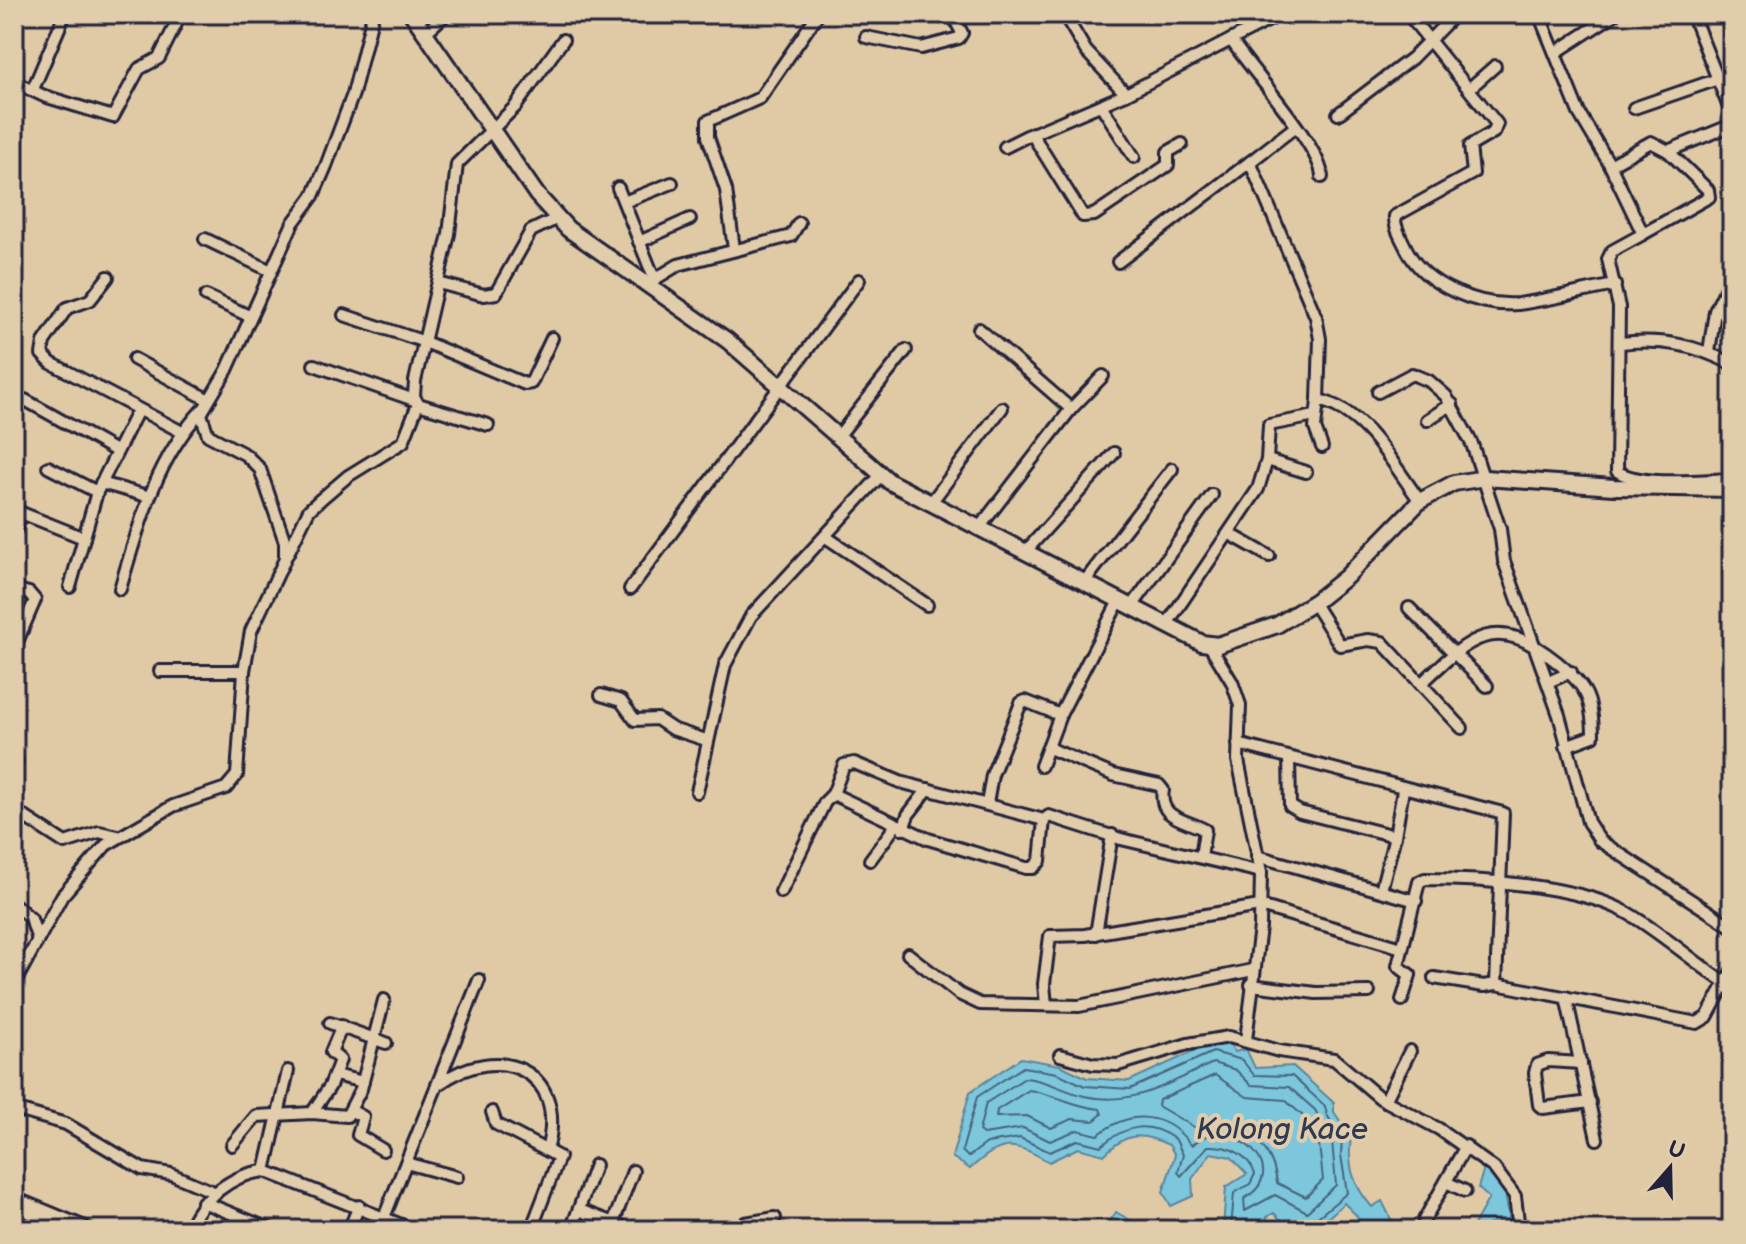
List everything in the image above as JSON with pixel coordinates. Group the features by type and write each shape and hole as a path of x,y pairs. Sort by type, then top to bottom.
{"highway":[{"path":"14,1202 82,1230"}],"street":[{"path":"33,89 65,14"},
{"path":"14,82 44,96 113,117 139,69 155,62 162,53 181,14"},
{"path":"120,589 147,496 182,432 227,370 293,223 313,196 340,133 373,14"},
{"path":"412,14 537,195 558,218 650,281 782,386 881,475 930,504 1210,646 1232,682 1240,705 1238,744 1245,805 1261,872 1246,1040"},
{"path":"425,33 446,14"},
{"path":"734,249 726,190 708,137 708,121 760,98 818,14"},
{"path":"866,37 921,48 959,38 962,33 952,14"},
{"path":"1064,14 1086,51 1126,94"},
{"path":"1005,147 1126,94 1231,40 1262,19 1281,14"},
{"path":"1408,14 1496,121 1496,129 1470,146 1473,173 1395,216 1395,224 1410,256 1440,284 1502,304 1530,302 1615,285"},
{"path":"1338,114 1412,58 1455,14"},
{"path":"1539,14 1579,113 1610,165 1643,234"},
{"path":"1555,53 1615,14"},
{"path":"1692,14 1732,115"},
{"path":"14,984 37,937 70,885 117,836 180,803 232,785 238,768 244,671 256,618 309,510 348,476 403,442 416,402 425,342 449,234 457,164 463,155 493,131 563,40"},
{"path":"1231,40 1320,160 1322,177"},
{"path":"1470,88 1495,66"},
{"path":"1634,108 1718,79"},
{"path":"1101,105 1134,157"},
{"path":"1668,151 1732,125"},
{"path":"1118,262 1295,127"},
{"path":"1033,133 1077,210 1088,218 1168,165 1168,152 1182,144"},
{"path":"1610,165 1651,142 1668,151 1708,190 1709,197 1609,254 1620,343 1617,471 1651,480 1732,479"},
{"path":"1250,162 1316,317 1320,339 1315,416 1317,440 1322,447"},
{"path":"624,202 672,183"},
{"path":"618,188 650,281"},
{"path":"438,283 484,295 496,293 531,231 558,218"},
{"path":"639,242 690,219"},
{"path":"650,281 678,265 791,236 799,223"},
{"path":"205,239 271,271"},
{"path":"1709,352 1715,311 1732,276"},
{"path":"108,277 90,300 67,308 44,342 42,354 51,363 182,432"},
{"path":"630,589 859,280"},
{"path":"206,296 249,316"},
{"path":"344,315 425,342 528,384 552,338"},
{"path":"979,329 1071,409"},
{"path":"1620,343 1650,339 1709,352 1732,364"},
{"path":"837,438 906,350"},
{"path":"134,359 205,404"},
{"path":"314,365 488,425"},
{"path":"1378,392 1412,374 1429,381 1452,404 1485,478 1500,529 1504,561 1548,682 1588,822 1600,841 1732,927"},
{"path":"979,528 1071,409 1103,376"},
{"path":"25,400 116,451"},
{"path":"1318,400 1335,404 1360,423 1420,501"},
{"path":"205,404 201,420 208,435 246,455 260,469 280,521 285,559"},
{"path":"1427,420 1452,404"},
{"path":"930,504 1002,408"},
{"path":"70,587 99,488 138,410"},
{"path":"1167,624 1258,489 1267,460 1269,425 1315,416"},
{"path":"1026,551 1114,453"},
{"path":"1267,460 1306,472"},
{"path":"48,467 99,488 147,496"},
{"path":"1085,581 1172,469"},
{"path":"697,792 706,740 725,665 751,616 881,475"},
{"path":"1210,646 1277,625 1313,602 1346,577 1420,501 1454,483 1485,478 1614,487 1732,489"},
{"path":"1041,766 1060,715 1126,602 1212,495"},
{"path":"14,533 18,512 84,538"},
{"path":"1230,534 1269,556"},
{"path":"826,537 927,605"},
{"path":"14,589 29,593 35,600 14,649"},
{"path":"1313,602 1340,645 1368,640 1382,642 1462,728"},
{"path":"1409,608 1487,686"},
{"path":"1421,684 1454,653 1498,634 1518,635 1571,672 1585,687 1594,732 1592,739 1566,746"},
{"path":"160,671 244,671"},
{"path":"1548,682 1571,672"},
{"path":"601,695 621,701 635,720 657,719 672,729 706,740"},
{"path":"987,804 992,775 1016,708 1025,701 1060,715"},
{"path":"1238,744 1403,790 1503,813 1496,984"},
{"path":"1049,748 1113,775 1161,787 1165,811 1205,829 1201,857"},
{"path":"1289,758 1289,798 1294,809 1395,836"},
{"path":"781,892 825,802 833,794 839,773 848,763 928,789 1044,820 1053,816 1112,835 1261,872"},
{"path":"870,860 928,789"},
{"path":"1381,890 1403,790"},
{"path":"833,794 899,827 979,856 1033,868 1040,861 1044,820"},
{"path":"14,810 65,843 99,832 117,836"},
{"path":"1096,934 1112,835"},
{"path":"1257,856 1416,901"},
{"path":"1402,1000 1410,975 1398,966 1419,882 1425,879 1567,892 1625,912 1724,982"},
{"path":"14,904 31,919 37,937"},
{"path":"1046,1005 1044,984 1050,936 1096,934 1260,906 1402,948"},
{"path":"908,954 968,1000 980,1004 1079,1006 1253,970"},
{"path":"1434,978 1484,986 1496,984 1697,1023 1707,1017 1732,971"},
{"path":"379,1230 479,980"},
{"path":"1251,985 1316,993 1369,992"},
{"path":"1566,997 1597,1139"},
{"path":"232,1145 256,1116 312,1113 341,1119 352,1111 380,1041 384,1000"},
{"path":"330,1023 380,1041"},
{"path":"312,1113 335,1075 340,1059 331,1052 342,1026"},
{"path":"1060,1055 1093,1064 1118,1065 1188,1044 1222,1038 1246,1040 1279,1051 1334,1059 1385,1101 1466,1146 1485,1160 1510,1187 1518,1204 1519,1230"},
{"path":"1385,1101 1410,1051"},
{"path":"1581,1063 1548,1061 1537,1065 1539,1105 1543,1108 1590,1102"},
{"path":"437,1085 460,1070 479,1063 499,1063 526,1069 542,1087 551,1114 547,1150"},
{"path":"265,1171 288,1071"},
{"path":"335,1075 363,1082"},
{"path":"14,1109 66,1124 142,1169 171,1174 216,1193"},
{"path":"352,1111 363,1117 358,1135 383,1150"},
{"path":"492,1112 496,1124 559,1157 531,1230"},
{"path":"1424,1220 1466,1146"},
{"path":"406,1163 457,1177"},
{"path":"571,1230 595,1165"},
{"path":"189,1230 203,1202 248,1174 265,1171 414,1230"},
{"path":"613,1223 633,1171"},
{"path":"1446,1182 1465,1191"},
{"path":"203,1202 272,1230"},
{"path":"349,1230 359,1206"},
{"path":"579,1210 632,1230"},
{"path":"736,1230 745,1223 775,1218"}],"water":[{"name":"Kolong Kace","path":"1210,1044 1230,1045 1235,1052 1246,1049 1255,1068 1293,1066 1334,1103 1334,1112 1351,1137 1350,1157 1356,1183 1372,1207 1382,1201 1391,1219 1391,1230 1360,1230 1357,1216 1344,1203 1315,1230 1285,1224 1274,1213 1267,1217 1264,1227 1223,1229 1226,1187 1247,1174 1231,1157 1211,1153 1192,1179 1193,1196 1171,1206 1163,1192 1175,1155 1169,1145 1142,1136 1127,1138 1104,1155 1078,1148 1049,1162 1017,1147 991,1153 970,1169 952,1157 970,1092 1021,1058 1060,1065 1087,1078 1129,1081"},
{"path":"1489,1166 1505,1193 1510,1222 1489,1224 1486,1230 1471,1230 1489,1198 1478,1188 1484,1168"},
{"path":"1116,1212 1147,1230 1103,1230"}]}
